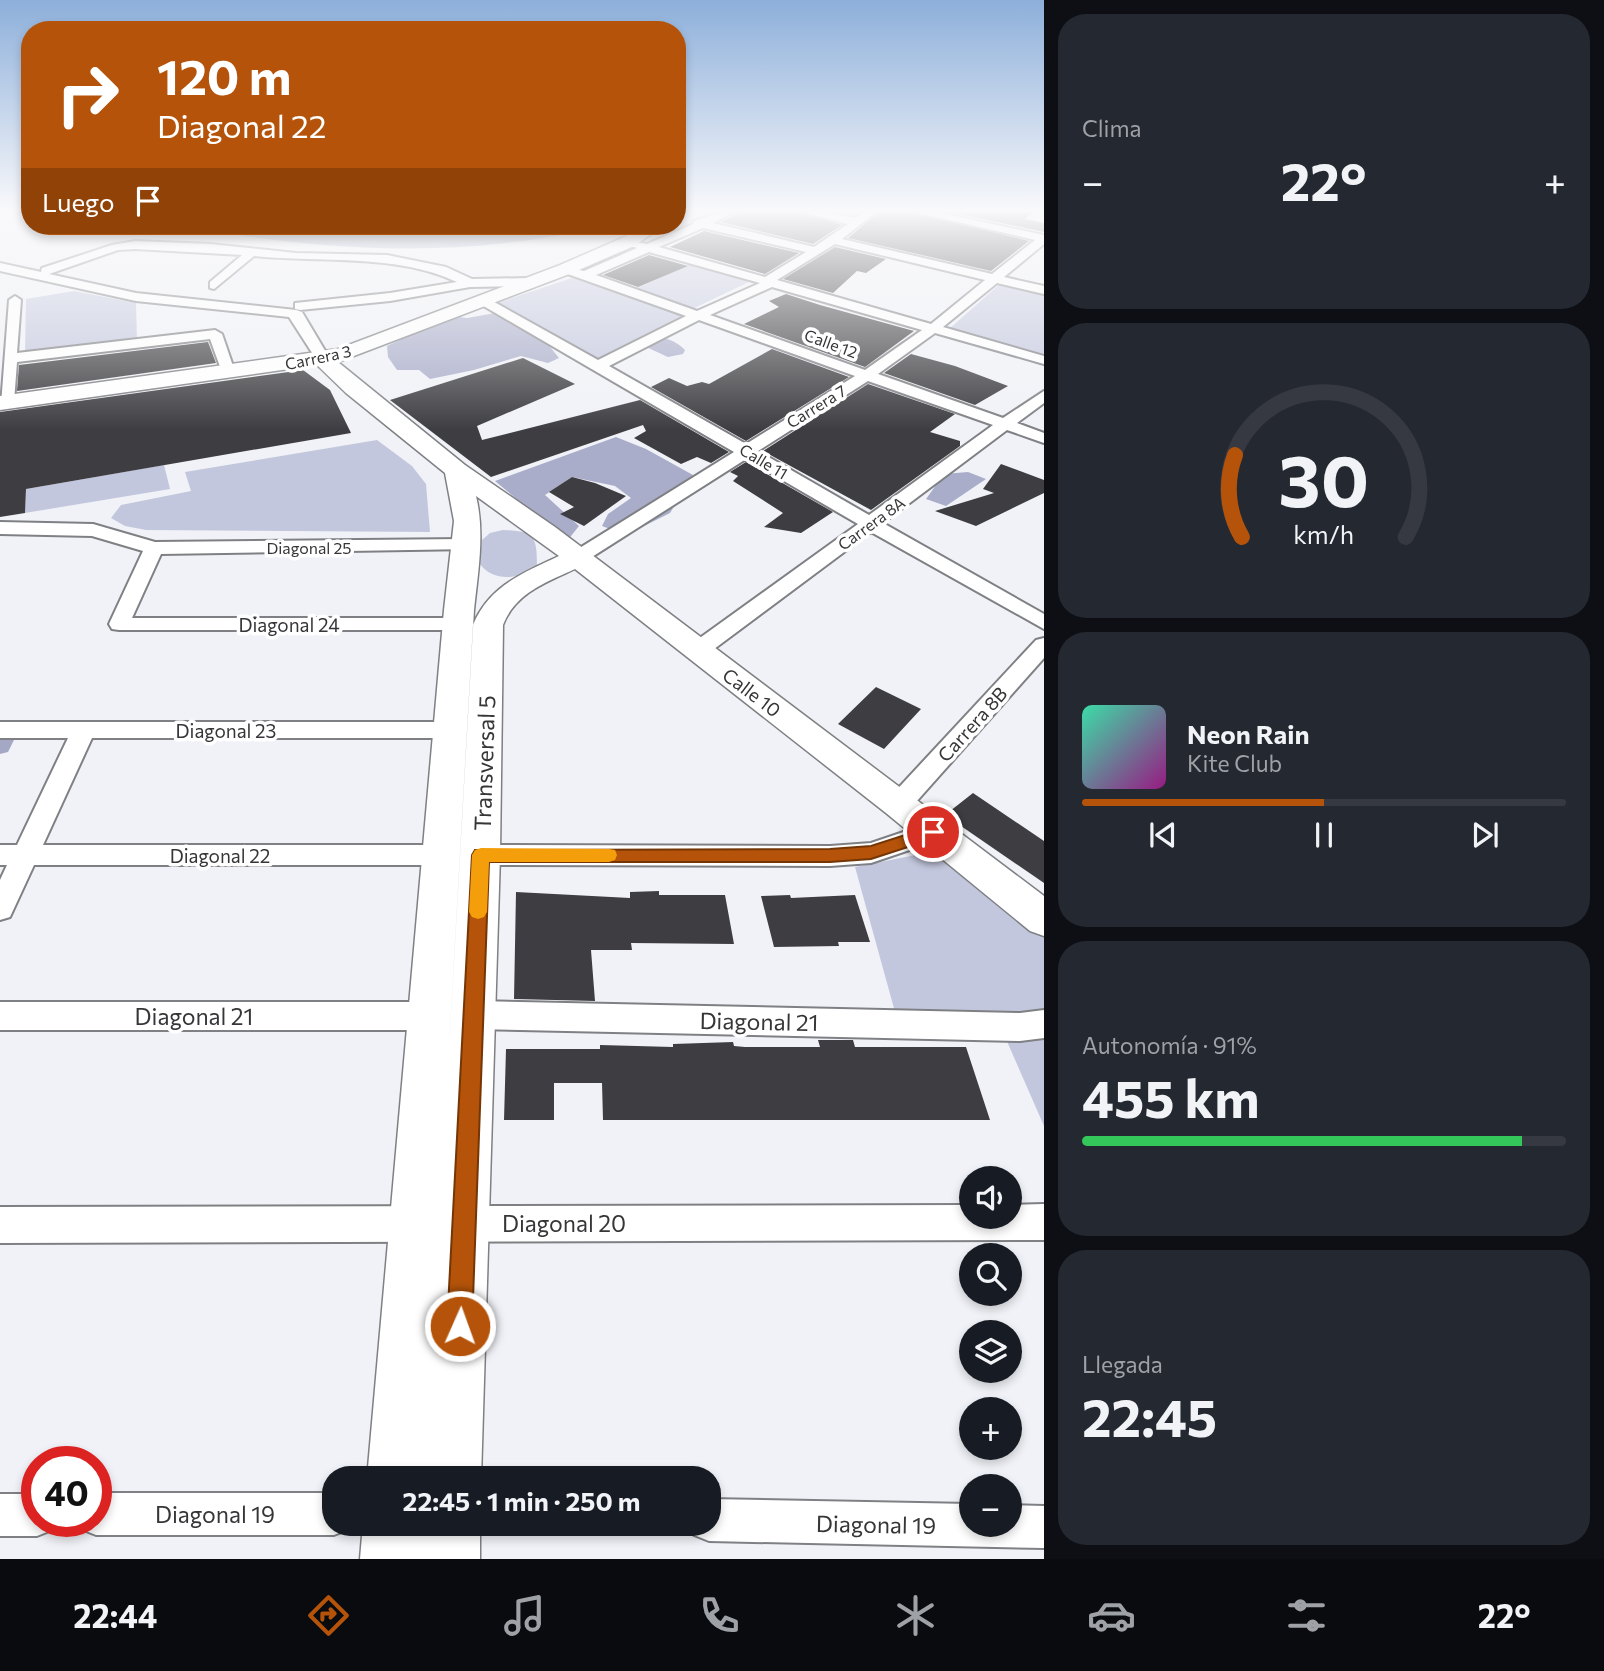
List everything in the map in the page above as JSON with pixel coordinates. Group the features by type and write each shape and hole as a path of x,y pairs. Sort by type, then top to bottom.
{"street":[{"path":"0,302 63,285"},
{"path":"69,285 136,297 291,313 297,315 319,352"},
{"path":"111,285 146,292 300,306 390,297 460,285"},
{"name":"Carrera 3","path":"3,403 228,372 319,352 482,301 523,285"},
{"name":"Calle 12","path":"608,285 1044,438"},
{"path":"598,366 696,316 767,285"},
{"path":"780,285 1044,359"},
{"name":"Carrera 7","path":"561,546 747,450 934,328 984,285"},
{"path":"1023,285 1044,290"},
{"path":"3,403 10,358 7,331 28,296"},
{"name":"Calle 11","path":"482,301 747,450 869,525 1044,624"},
{"path":"300,306 307,313 319,352"},
{"path":"10,358 215,334 228,372"},
{"name":"Calle 10","path":"319,352 354,388 456,470 698,650 1044,919"},
{"name":"Carrera 8A","path":"698,650 1044,396"},
{"path":"456,470 467,508 465,551 474,579 489,585 524,584"},
{"path":"465,551 495,525 513,524 561,546"},
{"name":"Diagonal 25","path":"0,528 93,530 154,548 465,551"},
{"name":"Transversal 5","path":"397,1466 430,1017 461,855 488,625 497,602 524,584 561,546"},
{"name":"Diagonal 24","path":"154,548 119,624 458,624"},
{"name":"Transversal 5","path":"453,1466 474,1015 452,730 465,551"},
{"name":"Carrera 8B","path":"899,804 1044,645"},
{"name":"Diagonal 23","path":"0,730 452,730"},
{"path":"0,908 13,855 84,730"},
{"name":"Diagonal 22","path":"13,855 830,856 871,853 933,832"},
{"name":"Diagonal 21","path":"474,1015 1020,1027 1044,1024"},
{"name":"Diagonal 21","path":"0,1016 430,1017"},
{"name":"Diagonal 20","path":"0,1225 1044,1222"},
{"path":"0,1515 21,1514"},
{"name":"Diagonal 19","path":"112,1514 322,1514"},
{"name":"Diagonal 19","path":"721,1520 1044,1527"},
{"path":"391,1559 392,1536"},
{"path":"449,1559 450,1536"}],"shaded area":[{"path":"552,285 592,285 690,317 598,362 497,303"},
{"path":"644,285 743,285 688,311 630,291"},
{"path":"999,285 1044,294 1044,355 949,329"},
{"path":"74,291 136,303 137,341 25,354 26,299"},
{"path":"495,313 543,338 559,358 548,363 521,356 430,379 419,370 397,370 388,357 387,346 450,316 467,318"},
{"path":"661,338 680,345 685,350 683,354 668,357 644,346"},
{"path":"616,437 646,449 693,475 670,513 626,535 602,526 608,514 631,498 615,486 572,477 545,495 579,526 567,541 495,481"},
{"path":"377,440 412,466 426,484 430,532 146,530 125,526 111,518 121,505 191,491 185,472"},
{"path":"164,465 170,489 25,513 26,489"},
{"path":"968,472 986,479 946,506 926,499 944,474"},
{"path":"503,530 521,532 532,537 536,547 537,566 523,574 508,577 493,574 480,564 482,540 490,533"},
{"path":"941,850 1044,932 1044,1126 995,1014 895,1012 855,867"}],"building":[{"path":"804,285 842,285 833,293"},
{"path":"786,294 914,331 865,367 744,324 779,307 769,301"},
{"path":"208,342 216,363 17,391 19,365"},
{"path":"772,349 849,377 746,441 651,387 669,378 687,386 702,382 709,384"},
{"path":"911,354 955,366 1008,386 975,405 884,373"},
{"path":"523,358 575,384 477,426 482,440 640,400 729,452 711,463 697,457 681,464 634,438 646,431 643,425 491,477 390,400"},
{"path":"303,370 330,390 351,433 26,489 25,513 0,517 0,412"},
{"path":"868,384 955,414 930,432 960,441 960,446 871,510 763,451"},
{"path":"746,462 833,512 801,533 764,527 783,513 733,481 738,476 730,472"},
{"path":"1001,464 1044,480 1044,493 976,526 935,511 994,493 983,489"},
{"path":"572,477 626,496 584,526 560,514 574,507 549,492"},
{"path":"876,687 921,709 884,749 838,724"},
{"path":"973,793 1044,841 1044,883 945,815"},
{"path":"659,891 659,895 725,895 734,944 631,943 632,950 591,950 595,1001 514,999 516,892 630,898 630,892"},
{"path":"790,895 791,898 855,895 870,942 838,942 839,946 774,947 761,896"},
{"path":"818,1040 853,1040 855,1047 966,1047 990,1120 603,1120 602,1083 554,1083 554,1120 504,1120 506,1049 600,1049 600,1045 673,1047 673,1044 733,1042 734,1046 745,1047 820,1047"}],"waterway":[{"path":"0,746 7,732"}],"slow traffic":[{"path":"478,912 481,855 609,855"}],"route":[{"path":"460,1326 481,855 830,856 871,853 933,832"}]}
